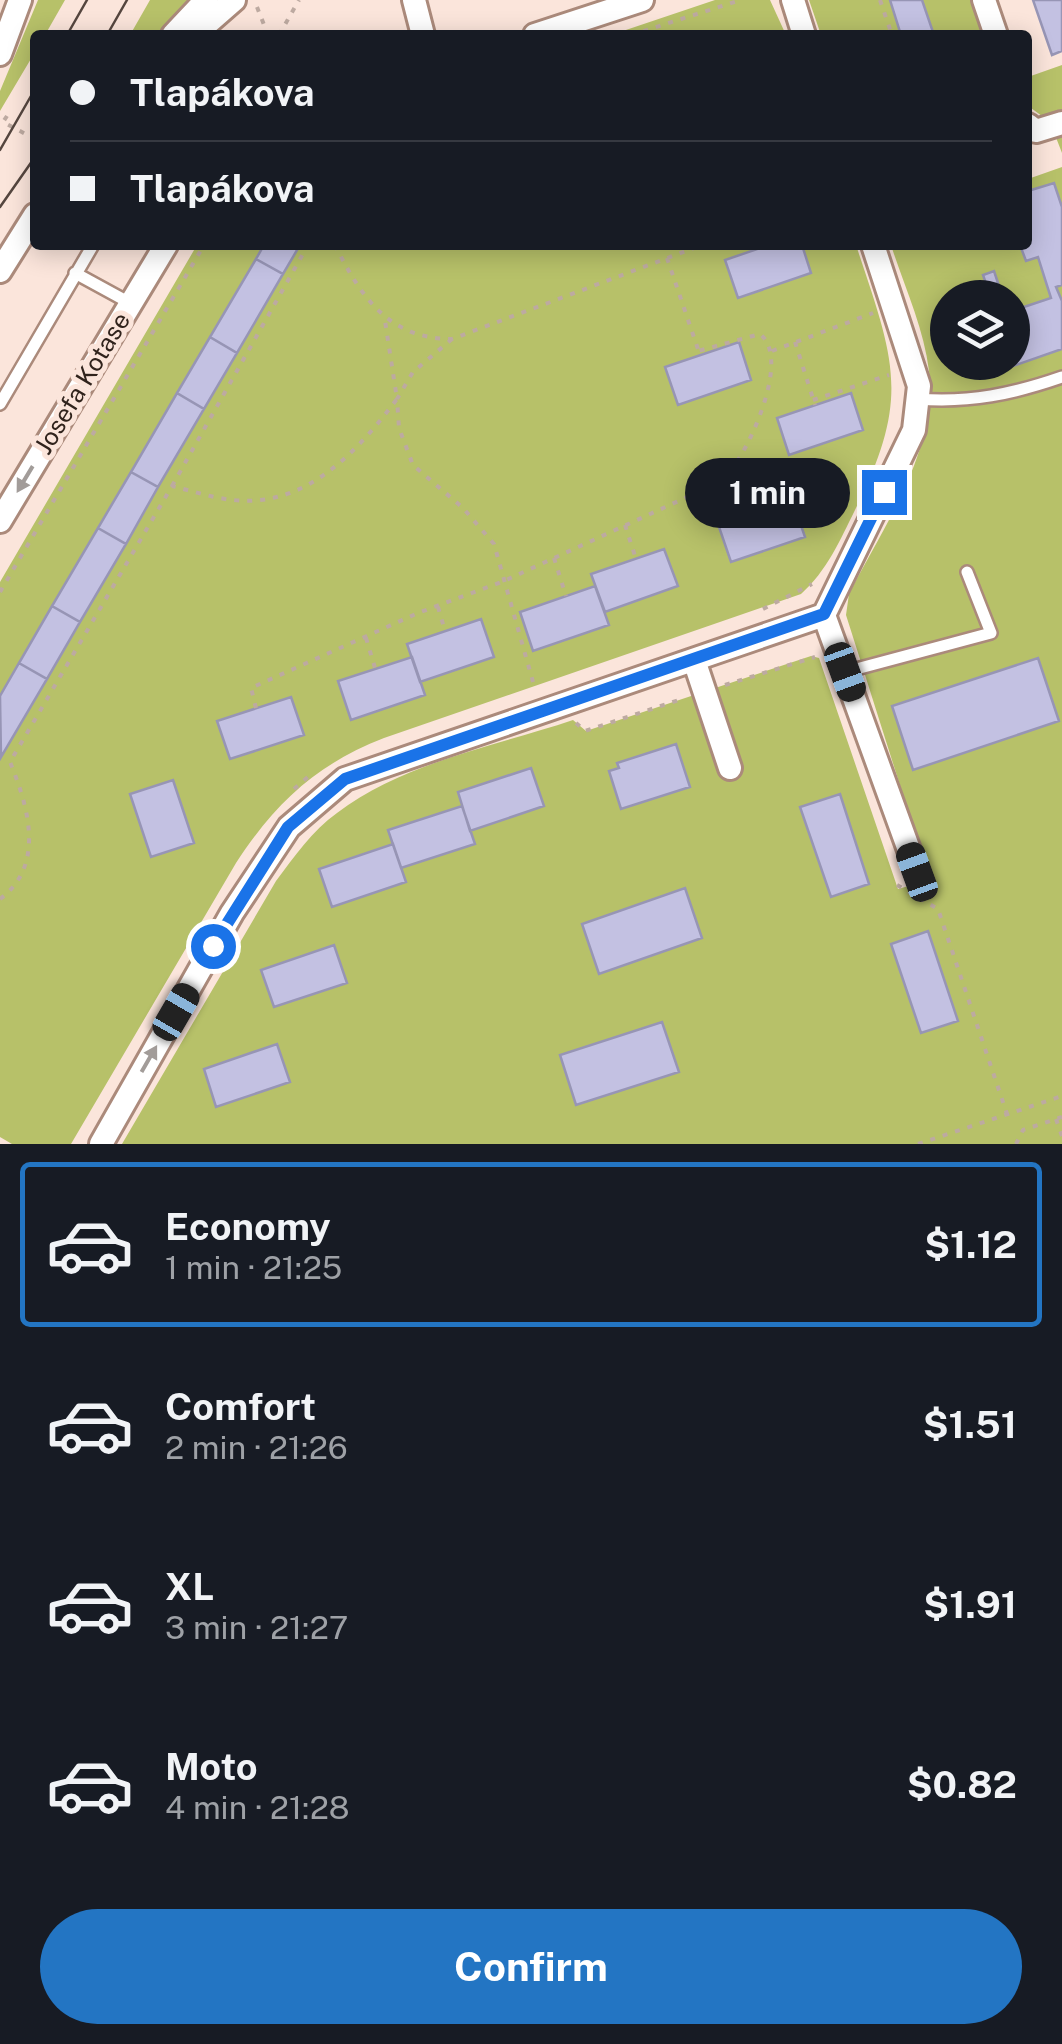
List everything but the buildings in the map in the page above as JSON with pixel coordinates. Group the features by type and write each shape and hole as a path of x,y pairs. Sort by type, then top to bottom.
{"street":[{"path":"0,54 20,0"},
{"path":"178,30 206,0"},
{"path":"200,30 234,0"},
{"path":"414,0 423,30"},
{"path":"550,30 642,0"},
{"path":"793,0 802,30"},
{"path":"984,0 994,30"},
{"path":"1032,128 1036,131 1062,123"},
{"path":"0,271 30,223"},
{"name":"Josefa Kotase","path":"0,521 163,250"},
{"path":"100,1144 232,913 288,827 345,779 571,711 694,660 824,614 914,430 919,386 875,250"},
{"path":"824,614 917,872"},
{"path":"694,660 730,768"}],"lane":[{"path":"0,404 90,250"},
{"path":"75,273 130,303"},
{"path":"918,398 958,402 1013,394 1062,377"},
{"path":"845,672 991,633 967,572"}],"path":[{"path":"254,0 266,30"},
{"path":"282,30 299,0"},
{"path":"647,30 741,0"},
{"path":"880,0 890,30"},
{"path":"7,116 4,122 30,136"},
{"path":"0,592 201,250"},
{"path":"0,900 11,891 28,858 30,826 10,762 305,250"},
{"path":"337,250 354,284 385,321 424,339 452,339"},
{"path":"172,486 236,500 285,496 328,474 372,433 412,372 452,339 689,250"},
{"path":"256,708 251,688 504,581 709,487 728,470 755,430 772,369 772,351 760,334 699,353 667,258"},
{"path":"772,351 878,311"},
{"path":"385,321 400,428 412,465 463,508 494,544 537,696"},
{"path":"796,342 814,402 894,374"},
{"path":"728,470 744,489 754,512"},
{"path":"625,525 636,559"},
{"path":"554,558 566,596"},
{"path":"438,606 445,631"},
{"path":"366,638 375,668"},
{"path":"571,711 585,732 810,656 822,661"},
{"path":"0,759 10,762"},
{"path":"892,871 898,890 938,909 1007,1114"},
{"path":"918,1144 1062,1096"},
{"path":"1016,1144 1023,1130 1059,1118 1062,1136"}],"green space":[{"path":"38,0 65,0 48,30 30,30 30,60 0,111 0,91"},
{"path":"150,0 189,0 162,30 133,30"},
{"path":"715,0 770,0 784,30 626,30"},
{"path":"809,0 971,0 980,30 819,30"},
{"path":"1062,65 1062,153 1050,122 1032,109 1032,76"},
{"path":"1062,167 1062,1144 122,1144 276,881 304,845 328,820 363,796 420,768 573,720 586,731 811,656 819,658 898,889 930,880 846,615 849,594 917,459 930,401 923,339 893,250 1032,250 1032,178"},
{"path":"194,250 858,250 887,349 890,406 885,437 873,471 838,544 818,575 801,594 384,738 318,773 282,804 236,863 71,1144 12,1144 0,1137 0,582"}],"tram line":[{"path":"70,30 87,0"},
{"path":"110,30 127,0"},
{"path":"0,150 30,98"},
{"path":"0,207 30,164"}],"route":[{"path":"213,946 288,827 345,779 824,614 884,492"}]}
